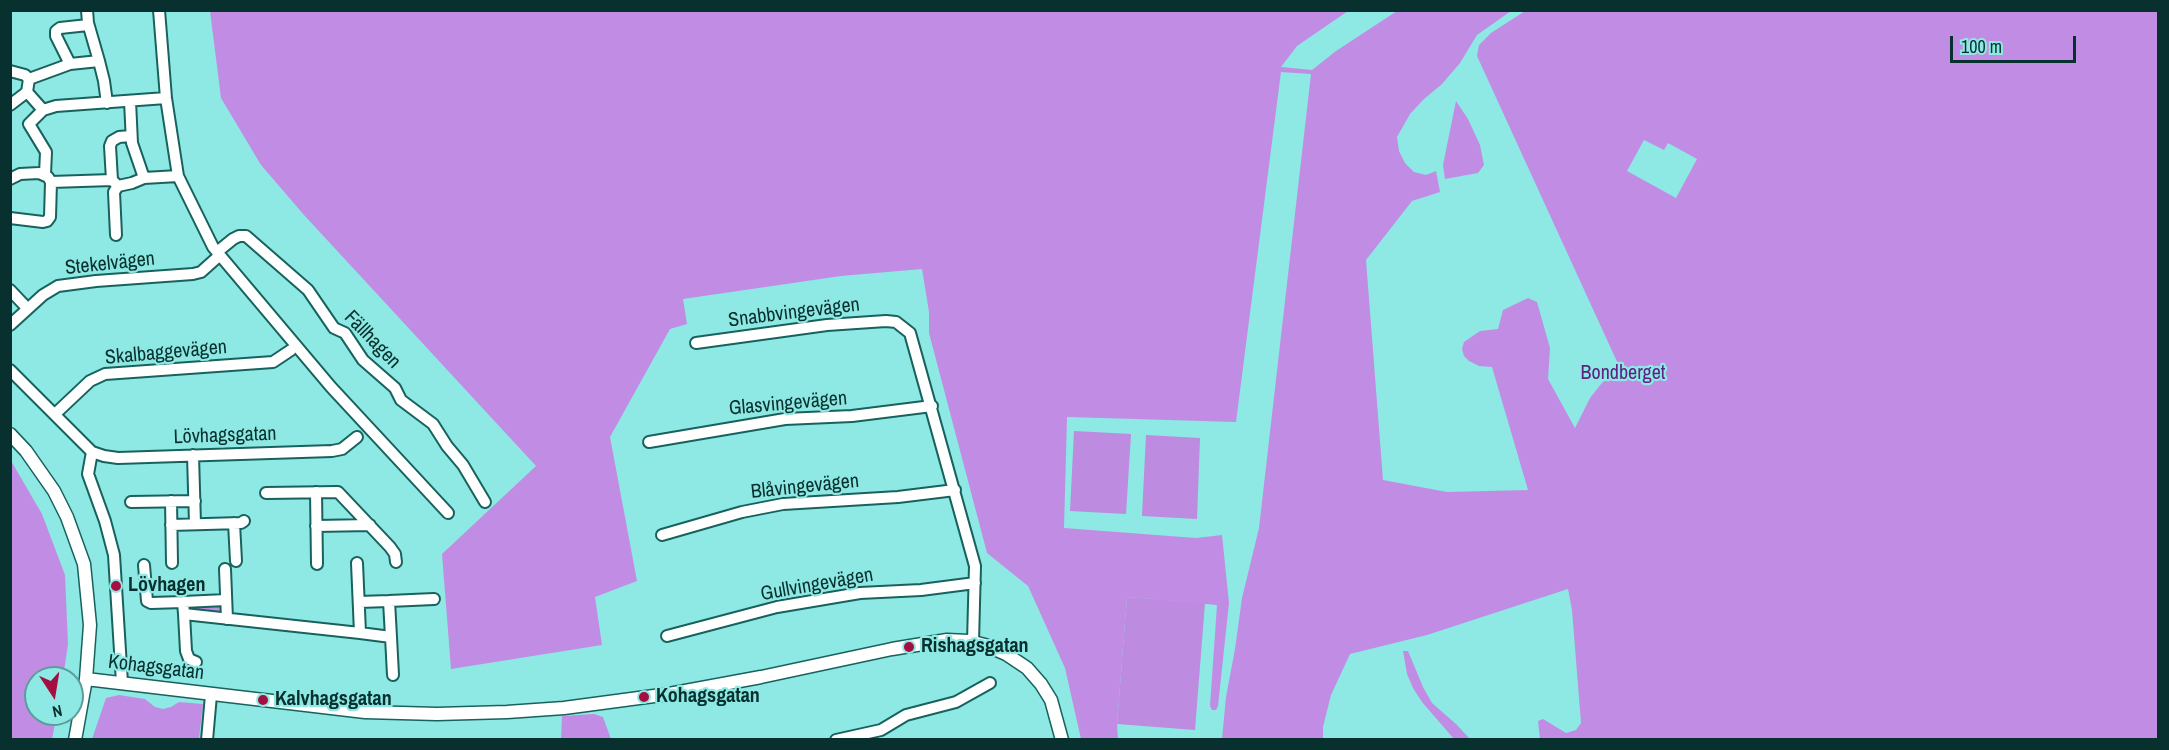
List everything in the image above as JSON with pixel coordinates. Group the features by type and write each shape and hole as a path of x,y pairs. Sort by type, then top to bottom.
{"street":[{"path":"87,10 88,25 102,70 107,103"},
{"path":"159,10 166,98 178,176 218,253 331,387 448,513"},
{"path":"70,64 56,36 56,31 60,28 88,25"},
{"path":"29,79 70,64 99,61"},
{"path":"10,71 25,75 29,79"},
{"path":"10,105 27,92 29,79"},
{"path":"27,92 43,110"},
{"path":"10,218 43,222 48,221 50,217 46,152 30,124 43,110 56,106 166,98"},
{"path":"130,101 130,136 144,178"},
{"path":"116,236 115,183 110,146 112,141 119,137 130,136"},
{"path":"10,179 20,174 39,173 48,178 132,183 144,178 178,176"},
{"name":"Fällhagen","path":"218,253 233,239 246,236 308,290 334,328 345,333 363,360 395,388 401,400 433,424 447,446 464,465 485,502"},
{"name":"Stekelvägen","path":"10,325 27,308 58,286 193,274 201,272 218,253"},
{"path":"10,290 27,308"},
{"name":"Snabbvingevägen","path":"696,343 827,325 896,322 904,327 914,339 932,406"},
{"name":"Skalbaggevägen","path":"55,414 90,381 105,374 273,362 291,350"},
{"path":"10,370 92,452 88,474 105,521 114,555 122,682"},
{"path":"932,406 975,566 973,642"},
{"name":"Glasvingevägen","path":"649,442 785,419 852,416 932,406"},
{"path":"10,434 26,450 54,491 67,517 84,564 90,626 86,679 75,740"},
{"name":"Lövhagsgatan","path":"92,452 118,458 332,451 342,449 357,437"},
{"path":"193,455 195,524"},
{"name":"Blåvingevägen","path":"662,535 742,512 783,504 898,497 955,490"},
{"path":"316,492 317,564"},
{"path":"266,493 335,492 340,494 393,549 396,562"},
{"path":"171,501 172,563"},
{"path":"130,502 195,501"},
{"path":"171,525 239,522 236,561"},
{"path":"316,526 370,525"},
{"path":"357,563 360,633"},
{"path":"144,564 147,601 151,603 226,600"},
{"path":"225,569 227,619"},
{"name":"Gullvingevägen","path":"667,636 797,604 860,593 921,590 975,583"},
{"path":"359,602 434,599"},
{"path":"389,601 393,675"},
{"path":"183,602 187,655 189,659 196,662"},
{"path":"184,614 391,637"},
{"name":"Kohagsgatan","path":"86,679 339,709 406,714 524,711 575,707 705,688 947,640 973,642 1006,654 1027,668 1051,700 1062,740"},
{"path":"836,740 881,730 906,715 956,702 990,683"},
{"path":"207,740 211,694"}],"shaded area":[{"path":"1074,431 1131,434 1126,514 1070,511"},
{"path":"1146,435 1200,438 1197,519 1142,516"},
{"path":"1127,597 1205,603 1195,730 1117,724"},
{"path":"223,604 222,615 188,612 186,606"}],"green space":[{"name":"Bondberget","path":"210,11 1348,11 1297,46 1281,67 1312,70 1336,51 1397,11 1511,11 1477,35 1460,63 1442,84 1410,114 1397,137 1399,151 1405,163 1414,172 1426,175 1436,171 1440,192 1412,201 1366,260 1383,480 1447,492 1528,490 1492,367 1479,366 1469,361 1462,349 1464,342 1480,331 1498,329 1503,310 1528,298 1537,302 1550,348 1548,379 1575,428 1590,398 1619,366 1477,56 1479,45 1491,33 1525,11 2158,11 2158,739 1540,739 1538,721 1543,719 1566,733 1576,730 1581,723 1572,610 1568,589 1427,635 1350,654 1331,695 1323,727 1323,739 1222,739 1226,697 1242,598 1259,528 1311,74 1281,72 1236,422 1067,417 1064,528 1196,538 1222,535 1229,603 1216,710 1212,710 1210,706 1217,605 1127,597 1117,724 1118,739 1081,739 1065,668 1028,586 987,553 929,333 929,312 922,269 841,276 683,299 687,324 670,329 610,437 637,581 595,597 602,645 451,669 442,554 536,466 304,215 261,165 221,98","holes":["1644,140 1664,150 1668,143 1697,159 1676,198 1627,171"]},
{"path":"1456,101 1468,119 1480,145 1484,165 1478,173 1445,179 1443,165"},
{"path":"10,459 42,514 65,575 68,644 65,666 24,666 24,726 55,726 52,739 11,739"},
{"path":"1403,651 1408,651 1432,703 1470,739 1454,739 1422,702 1407,674"},
{"path":"119,695 145,699 155,707 163,709 179,702 203,704 199,739 92,739 106,698"},
{"path":"594,714 603,717 611,739 561,739 562,716"}],"place":[{"name":"Lövhagen","path":"116,586"},
{"name":"Rishagsgatan","path":"909,647"},
{"name":"Kohagsgatan","path":"644,697"},
{"name":"Kalvhagsgatan","path":"263,700"}]}
